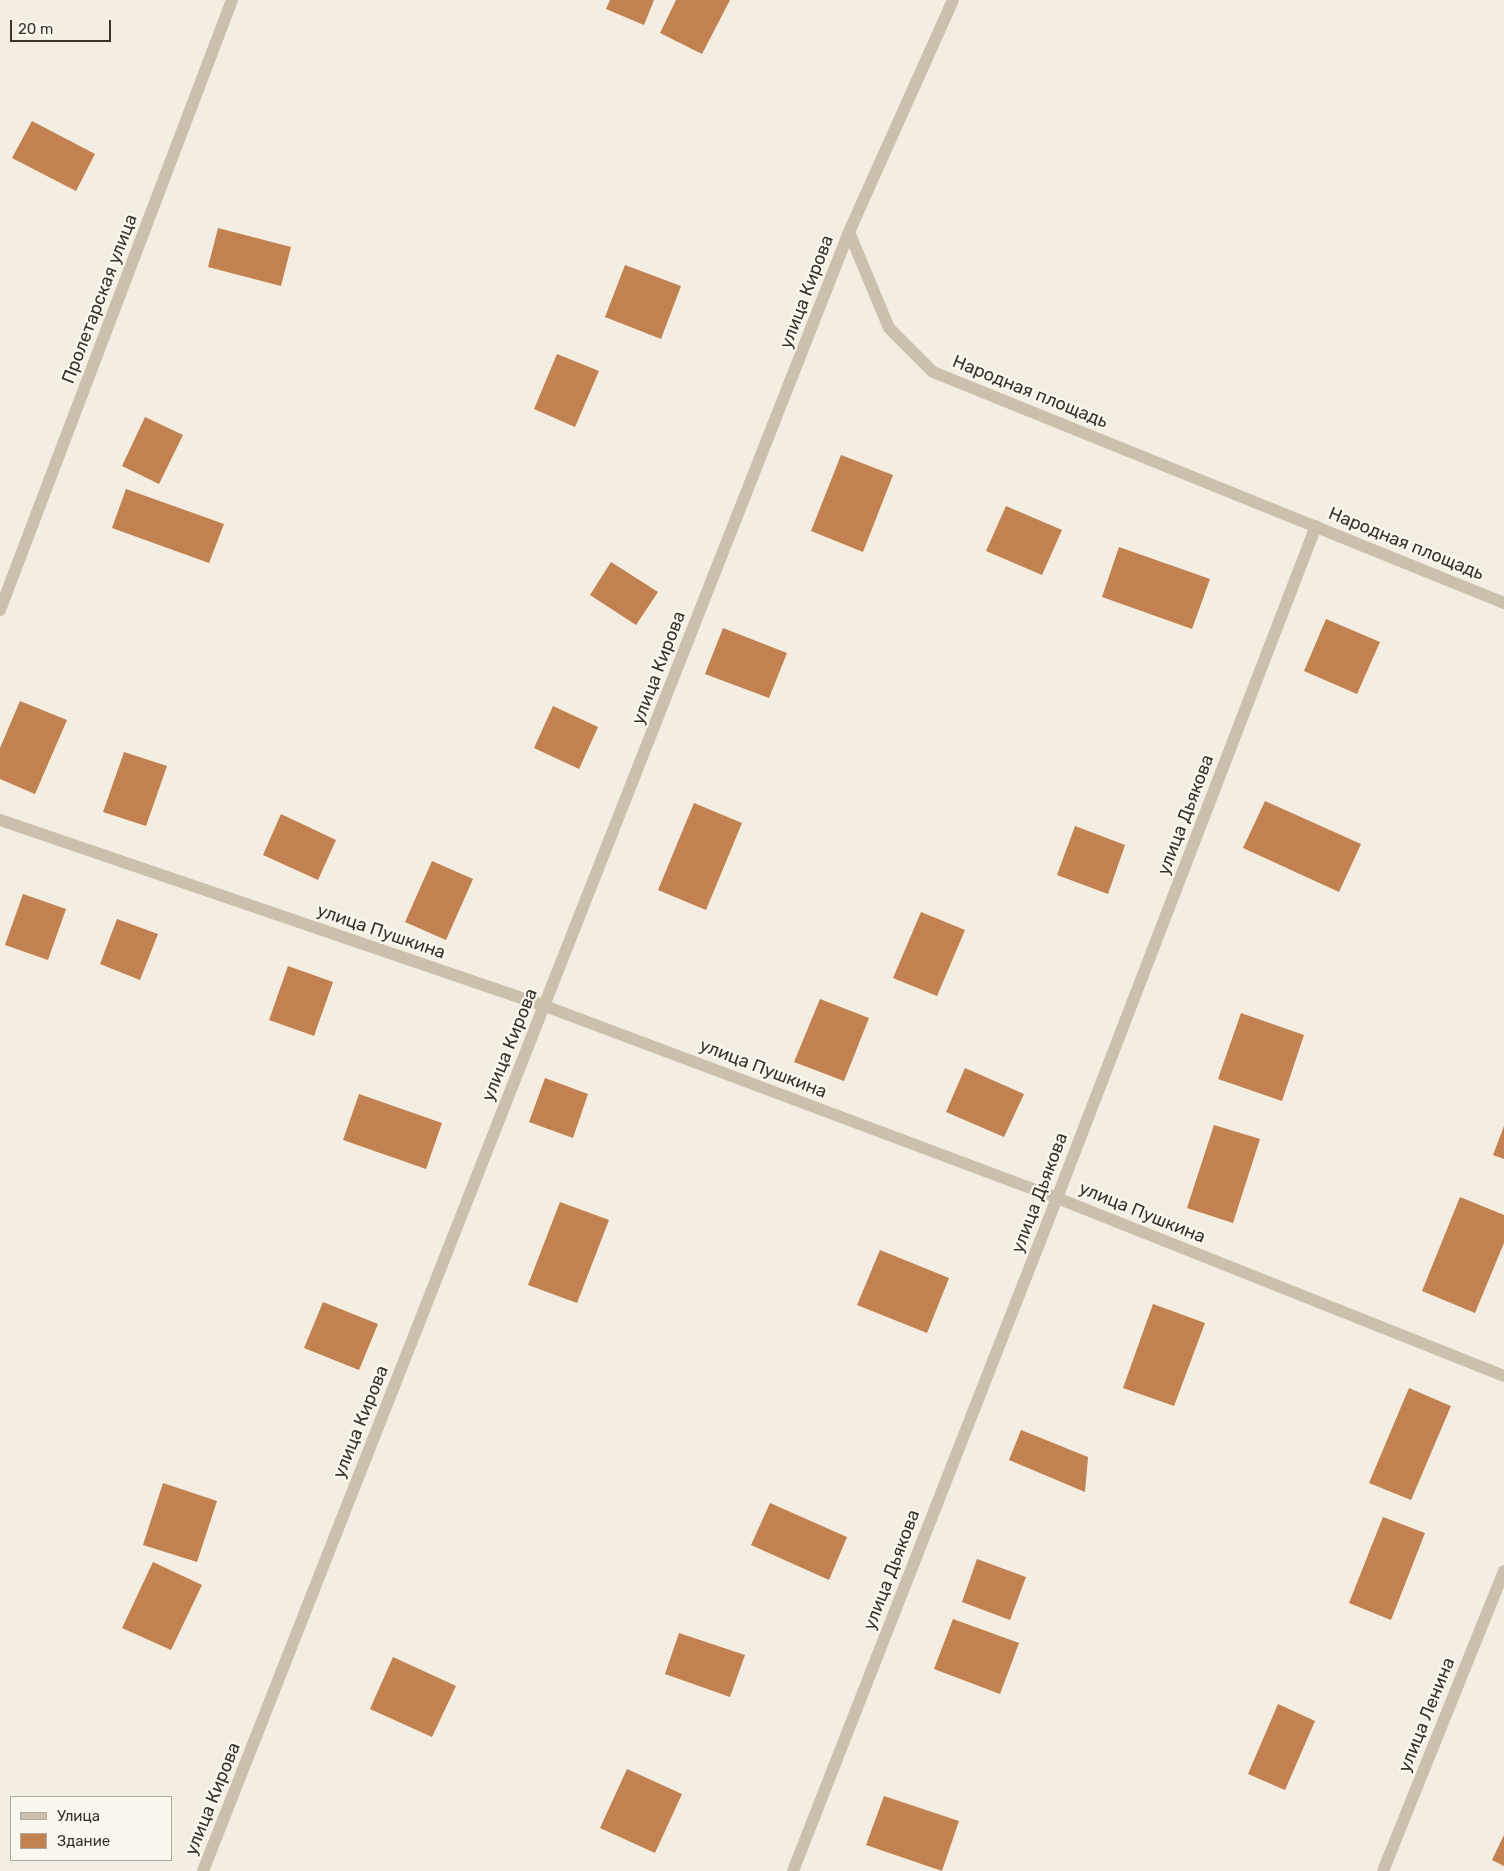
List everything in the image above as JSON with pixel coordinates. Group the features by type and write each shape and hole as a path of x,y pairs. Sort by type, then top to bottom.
{"street":[{"name":"Пролетарская улица","path":"0,610 232,0"},
{"path":"849,232 953,0"},
{"name":"Народная площадь","path":"849,232 889,328 933,372 1504,603"},
{"name":"улица Кирова","path":"203,1871 849,232"},
{"name":"улица Дьякова","path":"793,1871 1057,1198 1316,526"},
{"name":"улица Пушкина","path":"0,820 545,1006 1057,1198 1504,1376"},
{"name":"улица Ленина","path":"1383,1871 1504,1572"}],"building":[{"path":"610,0 654,0 644,25 606,9"},
{"path":"676,0 730,0 702,54 660,33"},
{"path":"32,121 95,154 76,191 12,158"},
{"path":"218,228 291,247 281,286 208,267"},
{"path":"625,265 681,286 661,339 605,317"},
{"path":"557,354 599,371 575,427 534,409"},
{"path":"145,417 183,435 159,484 122,466"},
{"path":"841,455 893,475 863,552 811,531"},
{"path":"126,489 224,524 209,563 112,528"},
{"path":"1006,506 1062,530 1042,575 986,551"},
{"path":"1119,547 1210,579 1192,629 1102,597"},
{"path":"611,562 658,592 636,625 590,595"},
{"path":"1326,619 1380,642 1357,694 1304,671"},
{"path":"723,628 787,653 769,698 705,674"},
{"path":"20,701 67,720 35,794 0,779 0,748"},
{"path":"553,706 598,727 579,769 534,748"},
{"path":"124,752 167,766 146,826 103,812"},
{"path":"1265,801 1361,844 1339,892 1243,848"},
{"path":"694,803 742,823 706,910 658,890"},
{"path":"281,814 336,840 318,880 263,855"},
{"path":"1075,826 1125,845 1108,894 1057,875"},
{"path":"432,861 473,879 446,940 405,922"},
{"path":"23,894 66,909 48,960 5,945"},
{"path":"921,912 965,930 937,996 893,978"},
{"path":"117,919 158,934 140,980 100,964"},
{"path":"288,966 333,982 314,1036 269,1020"},
{"path":"820,999 869,1018 844,1081 794,1062"},
{"path":"1241,1013 1304,1035 1282,1101 1218,1079"},
{"path":"965,1068 1024,1094 1004,1137 946,1112"},
{"path":"545,1078 588,1094 573,1138 529,1122"},
{"path":"359,1094 442,1123 426,1169 343,1140"},
{"path":"1214,1125 1260,1139 1233,1223 1187,1208"},
{"path":"1504,1126 1504,1159 1493,1155"},
{"path":"1460,1197 1504,1215 1504,1243 1475,1313 1422,1291"},
{"path":"560,1202 609,1220 577,1303 528,1285"},
{"path":"880,1250 949,1278 927,1333 857,1305"},
{"path":"323,1302 378,1324 359,1370 304,1348"},
{"path":"1153,1304 1205,1323 1174,1406 1123,1388"},
{"path":"1409,1388 1451,1406 1411,1500 1369,1483"},
{"path":"1021,1430 1088,1457 1085,1492 1009,1460"},
{"path":"163,1483 217,1501 197,1562 143,1545"},
{"path":"770,1503 847,1537 829,1580 751,1545"},
{"path":"1383,1517 1425,1533 1391,1620 1349,1603"},
{"path":"977,1559 1026,1577 1010,1620 962,1602"},
{"path":"153,1562 202,1585 171,1650 122,1628"},
{"path":"953,1619 1019,1643 1000,1694 934,1669"},
{"path":"679,1633 745,1655 730,1697 665,1674"},
{"path":"393,1657 456,1686 432,1737 370,1709"},
{"path":"1278,1704 1315,1721 1285,1790 1248,1774"},
{"path":"627,1769 682,1794 655,1853 600,1828"},
{"path":"884,1796 959,1821 942,1871 866,1845"},
{"path":"1504,1835 1504,1866 1492,1860"}]}
